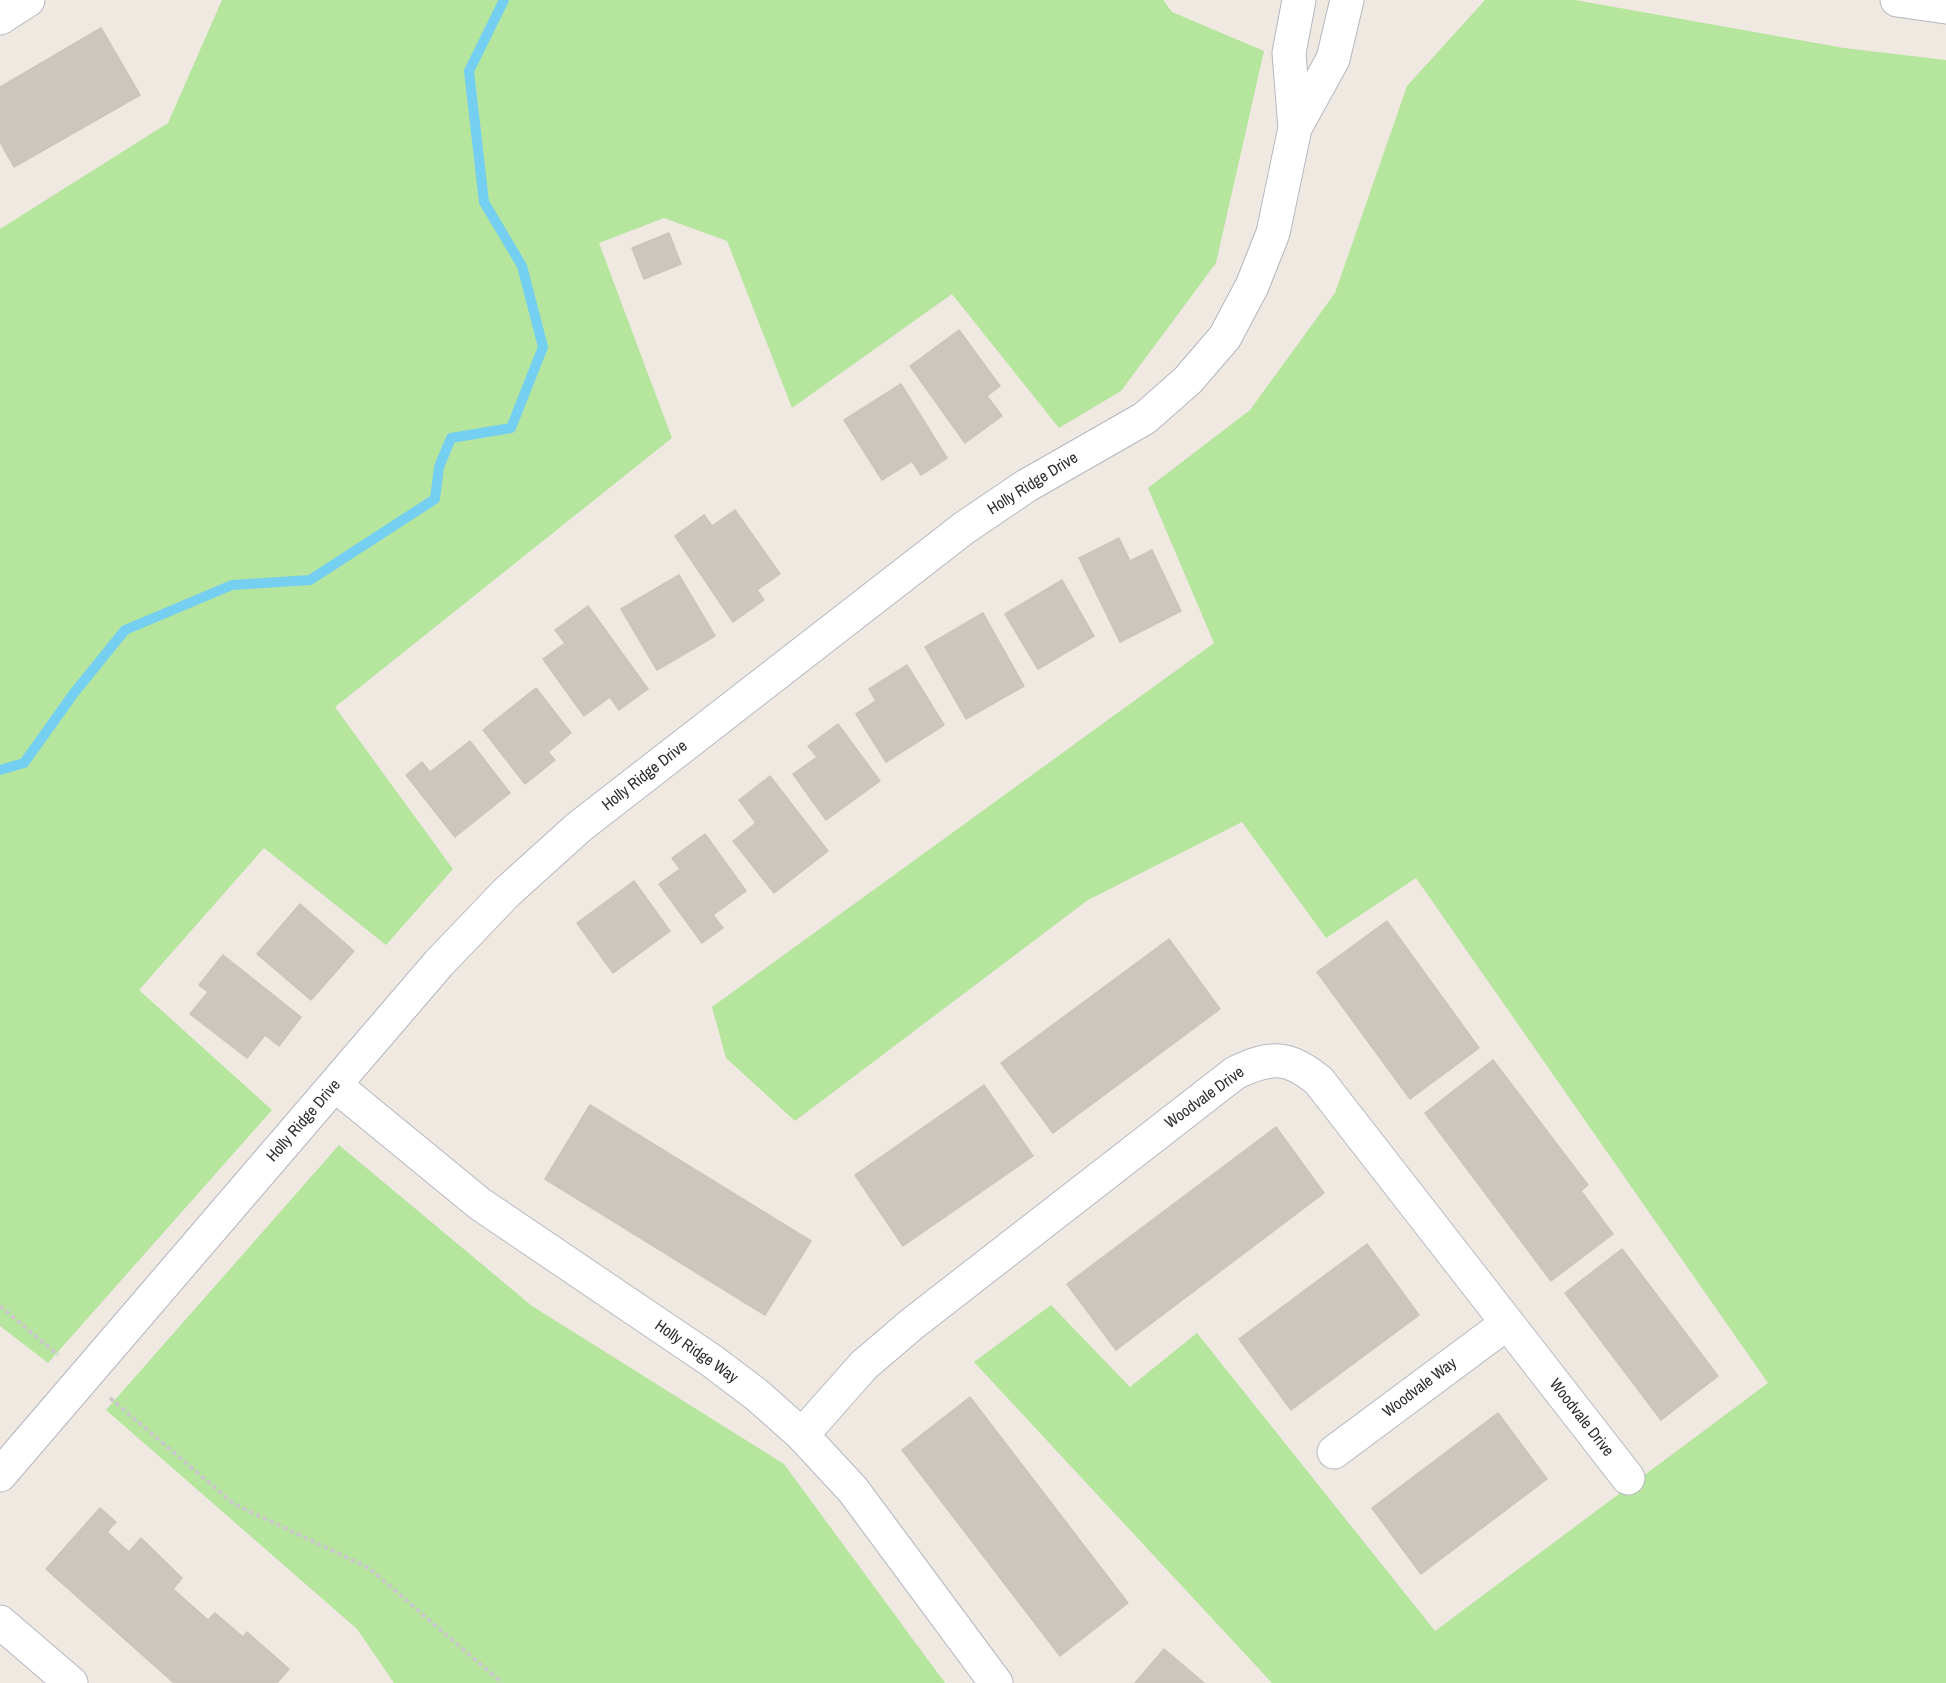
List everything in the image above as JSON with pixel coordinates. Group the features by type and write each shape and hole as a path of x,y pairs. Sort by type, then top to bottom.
{"street":[{"path":"0,18 28,0"},
{"name":"Holly Ridge Drive","path":"0,1475 439,963 507,892 579,827 964,528 1026,486 1145,418 1188,380 1225,337 1252,286 1273,233 1295,128 1289,52 1299,0"},
{"name":"Holly Ridge Drive","path":"1295,128 1333,59 1347,0"},
{"path":"1897,0 1946,7"},
{"name":"Woodvale Drive","path":"802,1435 864,1365 912,1324 1235,1073 1257,1063 1280,1061 1300,1066 1318,1081 1628,1478"},
{"name":"Holly Ridge Way","path":"335,1084 480,1204 712,1361 757,1395 802,1435 853,1490 996,1683"},
{"name":"Woodvale Way","path":"1334,1452 1506,1324"},
{"path":"0,1622 71,1683"}],"path":[{"path":"0,1306 234,1504 369,1568 502,1683"}],"green space":[{"path":"222,0 1163,0 1172,12 1264,51 1216,263 1121,391 1059,428 952,294 792,408 727,241 664,218 599,243 672,438 335,707 453,869 386,945 264,848 139,990 272,1110 48,1363 0,1326 0,229 168,123"},
{"path":"1485,0 1575,0 1844,48 1946,60 1946,1683 1272,1683 974,1362 1051,1305 1130,1387 1197,1333 1435,1631 1768,1383 1416,878 1326,938 1242,822 1088,900 795,1121 726,1058 712,1007 1214,643 1148,488 1250,410 1335,293 1407,86"},
{"path":"339,1145 532,1306 784,1464 945,1683 394,1683 357,1629 106,1410"}],"building":[{"path":"101,28 140,95 14,167 0,142 0,87"},
{"path":"669,233 681,264 644,279 632,248"},
{"path":"959,330 1000,386 987,396 1002,416 965,443 910,366"},
{"path":"901,384 947,458 921,475 912,461 882,480 844,420"},
{"path":"735,510 780,574 757,590 764,600 733,622 675,536 704,515 712,526"},
{"path":"1119,538 1130,561 1152,550 1181,611 1120,642 1079,558"},
{"path":"679,575 715,636 657,670 621,609"},
{"path":"1062,580 1094,636 1038,669 1005,614"},
{"path":"588,606 648,689 619,710 610,697 584,716 543,659 565,643 555,630"},
{"path":"983,613 1024,686 966,719 925,647"},
{"path":"907,665 944,725 886,762 856,714 876,701 869,689"},
{"path":"536,688 571,733 548,752 555,760 525,784 483,730"},
{"path":"838,724 880,781 826,820 793,774 817,757 808,746"},
{"path":"470,741 510,793 455,837 406,775 422,762 430,772"},
{"path":"770,776 828,851 774,893 733,841 756,823 739,800"},
{"path":"705,834 746,891 713,915 723,928 702,943 659,884 680,869 672,858"},
{"path":"634,881 670,931 613,973 577,923"},
{"path":"300,904 354,951 311,1000 257,954"},
{"path":"1387,921 1479,1048 1410,1099 1317,972"},
{"path":"1169,939 1220,1009 1053,1133 1001,1063"},
{"path":"223,955 301,1017 279,1046 265,1035 247,1058 190,1014 208,992 199,985"},
{"path":"1493,1060 1588,1185 1581,1191 1613,1234 1551,1281 1425,1113"},
{"path":"984,1085 1033,1156 903,1246 855,1175"},
{"path":"590,1105 811,1241 765,1315 545,1179"},
{"path":"1276,1127 1324,1193 1116,1350 1067,1284"},
{"path":"1367,1244 1419,1315 1291,1410 1239,1339"},
{"path":"1622,1249 1718,1376 1661,1420 1565,1293"},
{"path":"970,1397 1128,1603 1060,1656 902,1450"},
{"path":"1498,1413 1547,1479 1421,1574 1372,1508"},
{"path":"100,1508 116,1522 107,1532 129,1552 141,1538 182,1578 173,1589 208,1620 215,1613 243,1637 247,1632 289,1669 277,1683 174,1683 46,1569"},
{"path":"1164,1649 1204,1683 1135,1683"}],"waterway":[{"path":"0,770 24,763 74,693 125,630 232,585 310,580 435,499 439,467 451,438 511,428 543,347 522,266 484,202 469,71 504,0"}]}
